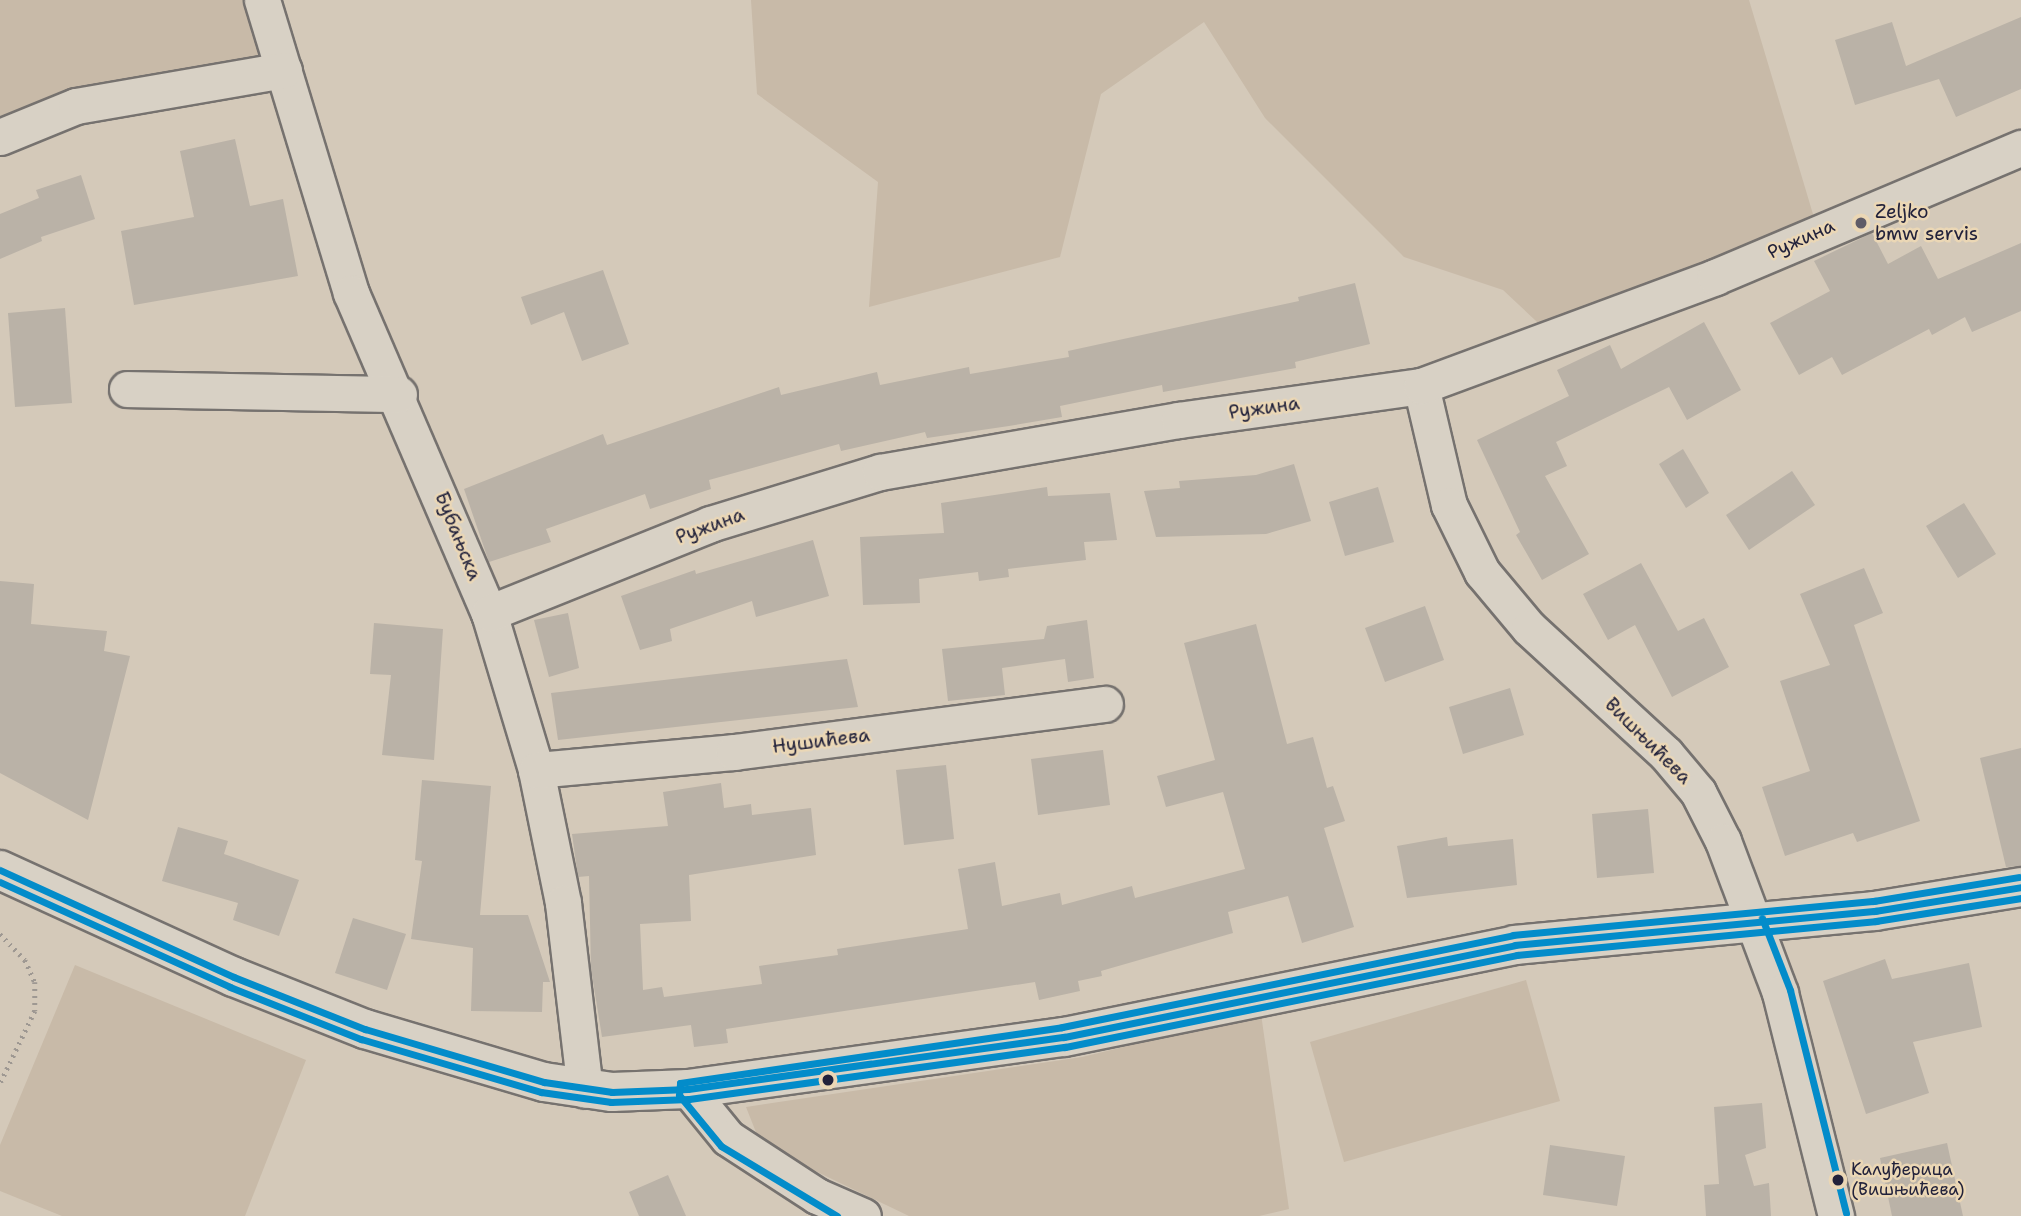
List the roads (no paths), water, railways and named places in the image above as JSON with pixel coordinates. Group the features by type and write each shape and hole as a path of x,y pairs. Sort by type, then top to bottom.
{"street":[{"name":"Бубањска","path":"262,0 351,293 399,394 489,613 536,770 563,903 585,1090"},
{"path":"0,137 76,106 284,70"},
{"name":"Ружина","path":"489,613 710,524 880,471 1179,420 1421,386 1715,277 2021,148"},
{"name":"Вишњићева","path":"1421,386 1448,505 1482,572 1529,628 1666,754 1698,792 1723,841 1780,993 1836,1216"},
{"path":"127,389 399,394"},
{"name":"Нушићева","path":"536,770 734,752 1105,704"},
{"path":"0,870 234,977 365,1029 585,1090 688,1089 1064,1037 1515,946 1875,911 2021,887"},
{"path":"688,1089 728,1138 817,1196 863,1216"}],"place":[{"name":"Zeljko bmw servis","path":"1861,223"},
{"name":"Калуђерица (Вишњићева)","path":"1838,1180"}]}
